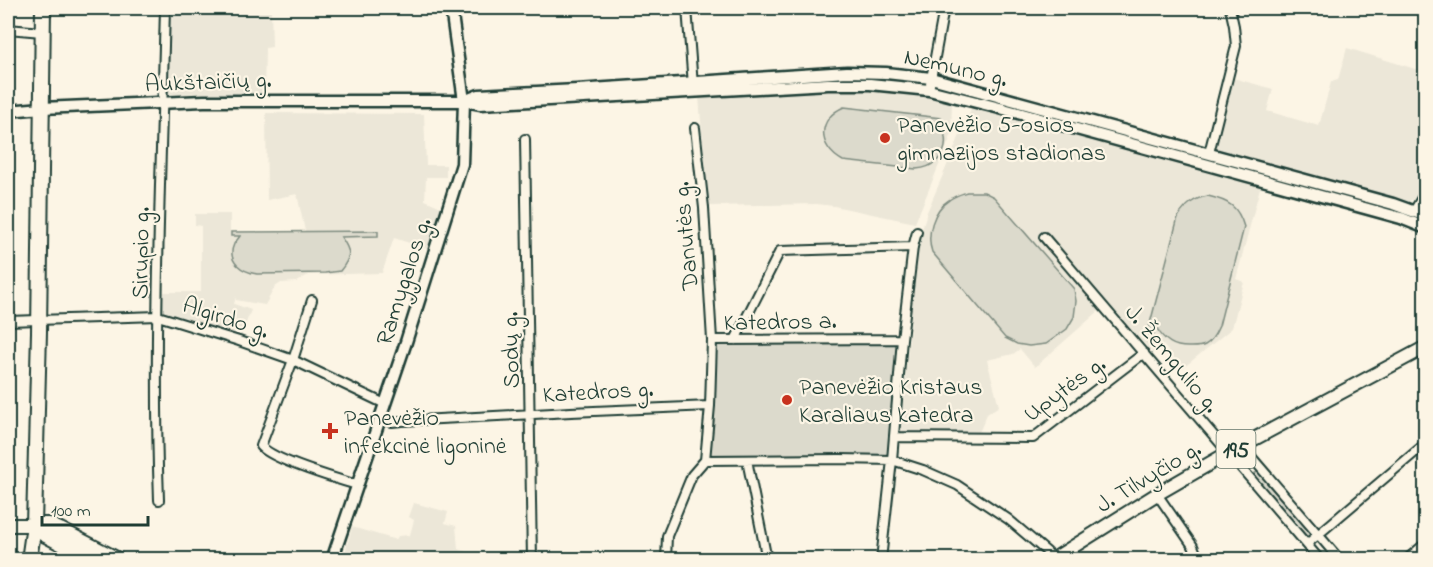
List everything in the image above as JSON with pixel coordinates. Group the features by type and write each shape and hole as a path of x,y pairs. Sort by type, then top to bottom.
{"highway":[{"path":"29,560 34,525 43,8"},
{"path":"34,525 44,534 93,560"},
{"path":"34,525 49,525 118,560"}],"main road":[{"name":"Ramygalos g.","path":"332,560 459,176 463,154 464,101 451,8"},
{"name":"Nemuno g.","path":"409,101 508,103 847,72 931,78 1209,153 1425,216"},
{"name":"Nemuno g.","path":"694,87 870,84 929,90 1401,218 1425,228"},
{"name":"Aukštaičių g.","path":"8,111 162,102 409,101"},
{"name":"J. Tilvyčio g.","path":"1052,559 1228,453 1425,347"},
{"path":"8,525 34,525"}],"street":[{"name":"Sirupio g.","path":"159,500 158,316 165,8"},
{"path":"687,8 694,87"},
{"path":"929,90 944,8"},
{"path":"1209,153 1236,46 1230,8"},
{"path":"8,29 42,32"},
{"name":"Danutės g.","path":"695,128 704,208 712,340"},
{"name":"Sodų g.","path":"525,139 532,560"},
{"path":"1414,211 1425,191"},
{"path":"880,560 892,460 902,339 913,247 917,232"},
{"name":"J. Žemgulio g.","path":"1044,237 1320,560"},
{"path":"735,340 780,251 913,247"},
{"path":"312,300 293,360 261,443 262,448 302,467 357,486"},
{"name":"Algirdo g.","path":"8,321 158,316 293,360 385,404"},
{"name":"Katedros a.","path":"705,460 710,406 712,340 902,339"},
{"name":"Upytės g.","path":"894,437 1033,438 1144,353"},
{"name":"Katedros g.","path":"380,418 402,422 710,406"},
{"path":"1307,544 1425,443"},
{"path":"1242,446 1340,560"},
{"path":"666,560 667,536 692,475 705,460 840,459 892,460 957,485 1008,519 1047,552 1052,559"},
{"path":"747,460 767,560"},
{"path":"1157,494 1193,546 1199,560"},
{"path":"1406,560 1425,543"}],"shaded area":[{"path":"170,8 271,8 272,47 265,48 264,93 168,94"},
{"path":"1347,48 1425,72 1425,185 1414,199 1405,203 1214,150 1233,78 1273,89 1267,111 1319,126 1331,82 1338,80"},
{"path":"865,89 952,100 951,136 915,223 816,204 708,206 699,97"},
{"path":"973,105 1261,184 1236,279 1244,282 1232,328 1183,368 1163,345 1153,353 1108,303 1035,367 1020,349 1013,354 987,360 999,406 987,414 978,435 900,433 918,245 927,212"},
{"name":"Panevėžio 5-osios gimnazijos stadionas","path":"844,107 941,118 945,137 942,155 928,166 916,169 843,161 828,148 824,133 829,118"},
{"path":"266,113 424,114 426,165 446,165 446,177 426,177 425,200 441,207 428,249 394,238 382,273 308,275 296,282 281,283 275,287 265,305 236,300 236,297 234,304 251,310 239,341 158,316 157,292 201,292 201,226 195,225 195,214 230,214 230,231 305,231 297,194 267,200"},
{"path":"967,192 984,192 994,197 1074,289 1076,301 1074,317 1067,329 1046,344 1029,346 1017,344 1005,338 932,252 930,238 935,216 943,204"},
{"path":"1208,196 1222,200 1236,209 1244,227 1216,332 1203,346 1179,346 1166,340 1156,327 1153,336 1147,335 1178,217 1191,203"},
{"path":"378,231 378,236 341,237 349,254 340,271 257,274 241,268 232,256 234,244 240,236 231,236 231,232"},
{"path":"902,339 892,460 705,460 712,340"},
{"path":"1258,472 1312,533 1304,536 1254,478 1255,473"},
{"path":"414,503 448,512 445,523 456,526 458,549 483,557 483,560 343,560 352,527 396,540 398,536 410,535 414,520 409,517"}],"place":[{"name":"Panevėžio 5-osios gimnazijos stadionas","path":"885,138"},
{"name":"Panevėžio Kristaus Karaliaus katedra","path":"787,400"},
{"name":"Panevėžio infekcinė ligoninė","path":"330,431"}]}
